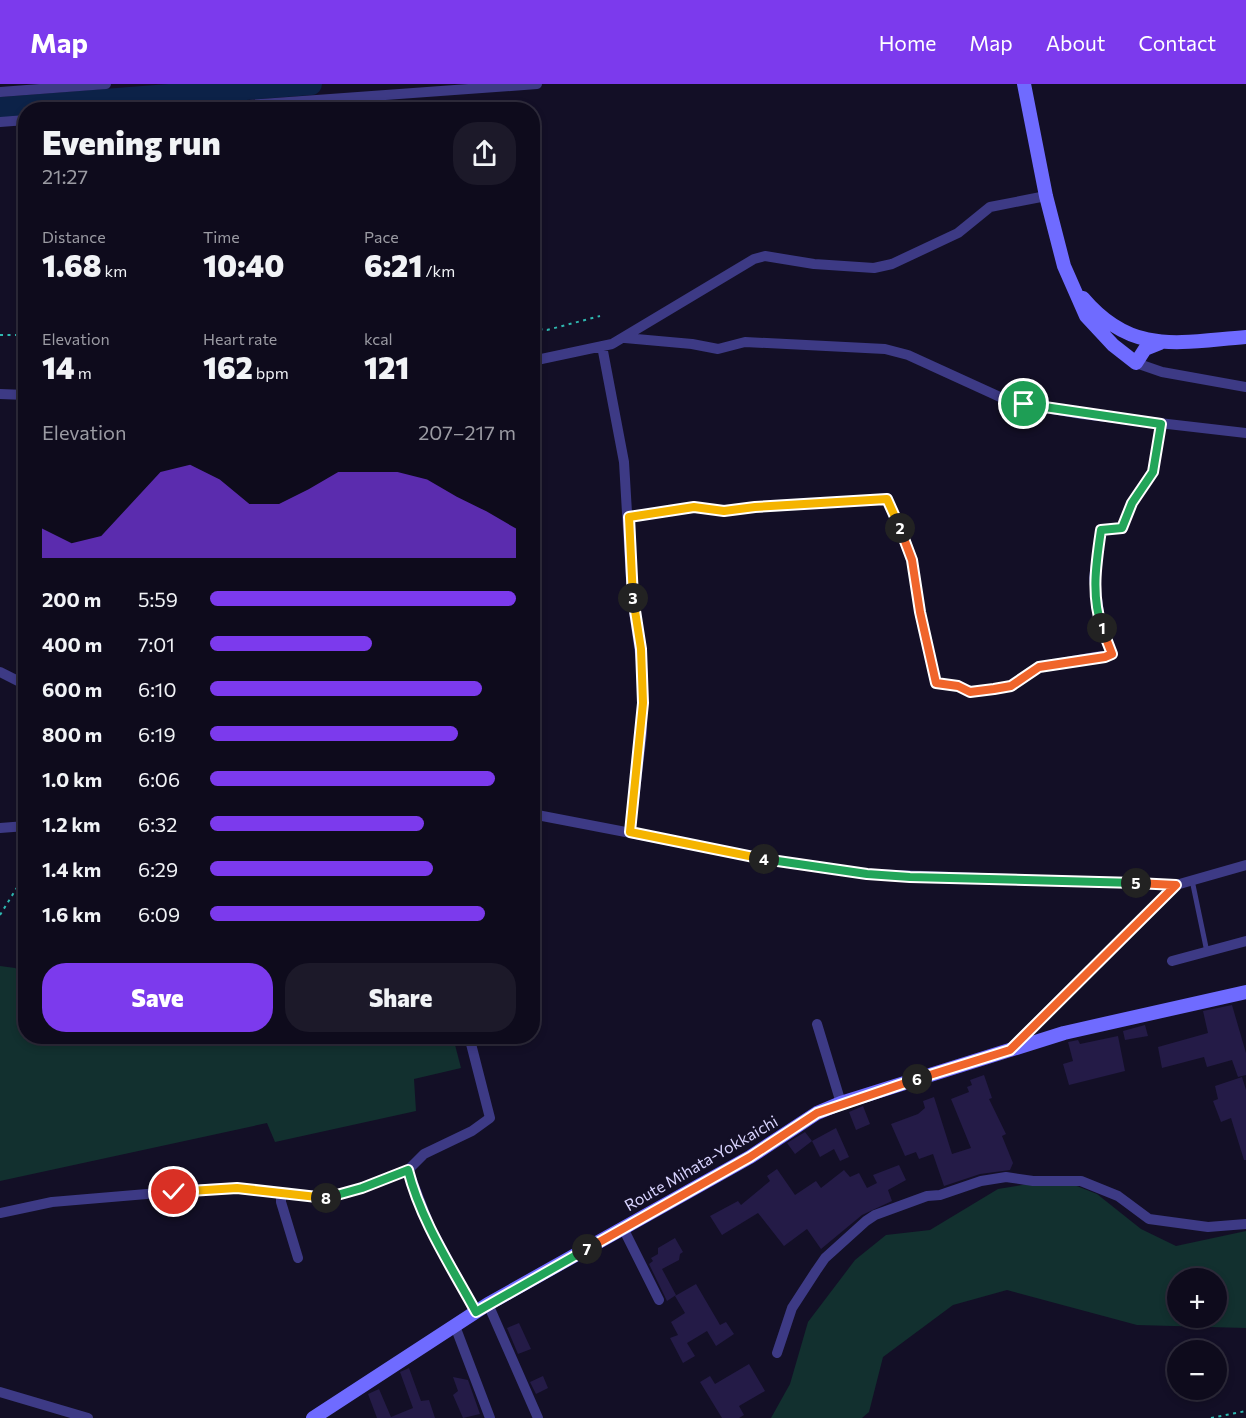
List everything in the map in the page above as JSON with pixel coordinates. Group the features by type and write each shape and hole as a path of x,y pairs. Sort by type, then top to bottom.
{"main road":[{"path":"1024,84 1046,196 1061,257 1086,316 1113,345 1136,363 1145,349 1160,343"},
{"path":"1072,286 1115,328 1133,337 1160,343 1246,337"},
{"name":"Route Mihata-Yokkaichi","path":"313,1418 482,1308 750,1157 817,1113 841,1103 1064,1033 1246,992"}],"street":[{"path":"0,92 106,84"},
{"path":"290,102 537,84"},
{"path":"0,122 18,121"},
{"path":"540,359 602,346 625,338 754,259 765,256 814,264 874,268 892,264 958,233 990,207 1046,196"},
{"path":"625,338 692,344 718,349 745,342 885,349 908,355 1000,398 1024,404 1161,424 1246,433"},
{"path":"602,346 624,462 632,597 643,685 642,733 630,832"},
{"path":"1136,363 1162,372 1246,387"},
{"path":"0,394 18,395"},
{"path":"629,517 694,507 724,511 887,499 912,560 920,612 936,683 958,686 970,692 1011,686 1039,667 1112,654 1101,626 1094,578 1101,530"},
{"path":"0,672 18,681"},
{"path":"540,815 771,860 867,874 1176,885 1246,865"},
{"path":"0,828 18,827"},
{"path":"1010,1050 1176,885"},
{"path":"1172,961 1246,942"},
{"path":"817,1024 841,1103"},
{"path":"0,1213 52,1202 206,1189 237,1188 329,1198 362,1188 408,1170 424,1154 472,1131 490,1118 471,1044"},
{"path":"408,1170 412,1187 430,1227 482,1308 538,1418"},
{"path":"777,1353 792,1308 816,1271 825,1258 866,1221 875,1215 927,1196 940,1196 981,1180 1006,1177 1033,1181 1082,1181 1118,1196 1149,1219 1208,1227 1246,1224"},
{"path":"281,1192 281,1202 298,1258"},
{"path":"622,1228 659,1300"},
{"path":"455,1326 490,1418"},
{"path":"0,1392 88,1418"}],"lane":[{"path":"1101,530 1122,528 1126,521 1132,503 1153,472 1161,424"},
{"path":"1192,880 1208,952"}],"path":[{"path":"540,329 548,330 600,316"},
{"path":"0,335 18,335"},
{"path":"0,915 18,886"},
{"path":"1211,1418 1246,1411"}],"green space":[{"path":"0,966 18,970 18,1044 455,1044 461,1068 414,1079 416,1111 275,1142 267,1123 0,1181"},
{"path":"1059,1179 1097,1194 1141,1229 1176,1246 1246,1231 1246,1328 1227,1327 1227,1268 1167,1268 1167,1326 1137,1325 1007,1290 953,1305 883,1357 869,1412 862,1418 771,1418 790,1384 808,1322 855,1260 886,1235 930,1230 998,1189"}],"building":[{"path":"1232,1005 1246,1053 1246,1075 1238,1077 1232,1060 1207,1067 1204,1057 1162,1068 1158,1047 1208,1033 1203,1011"},
{"path":"1145,1025 1148,1036 1125,1040 1123,1031"},
{"path":"1118,1036 1125,1071 1069,1085 1063,1064 1073,1061 1068,1042 1078,1040 1080,1044"},
{"path":"984,1075 992,1098 989,1099 1006,1134 1002,1136 1013,1163 1010,1170 980,1174 944,1186 933,1154 919,1159 916,1152 905,1156 891,1124 918,1114 925,1108 923,1101 934,1097 952,1154 971,1148 951,1099 969,1092 967,1087 972,1085 970,1080"},
{"path":"1242,1077 1246,1090 1246,1160 1244,1160 1231,1118 1221,1122 1213,1101 1218,1099 1215,1086"},
{"path":"863,1106 870,1124 856,1130 849,1112"},
{"path":"836,1128 849,1157 840,1161 834,1149 820,1157 812,1141"},
{"path":"805,1132 812,1141 795,1154 787,1143"},
{"path":"899,1165 906,1180 888,1190 892,1201 862,1215 821,1249 807,1229 784,1246 758,1213 722,1235 710,1216 738,1201 741,1205 770,1181 767,1176 777,1169 795,1195 816,1181 821,1188 844,1170 850,1177 859,1173 867,1188 877,1183 873,1175"},
{"path":"675,1238 683,1252 679,1260 662,1269 676,1295 667,1301 649,1264 653,1261 651,1258 658,1254 658,1248"},
{"path":"696,1284 720,1325 726,1322 734,1334 716,1346 707,1331 687,1343 695,1356 683,1363 670,1338 678,1335 671,1322 685,1313 675,1296"},
{"path":"519,1323 531,1349 518,1354 507,1328"},
{"path":"749,1364 765,1391 739,1406 744,1415 739,1418 722,1418 700,1382 710,1376 715,1384"},
{"path":"409,1368 421,1401 429,1400 435,1418 377,1418 368,1394 379,1389 391,1417 413,1408 400,1372"},
{"path":"543,1376 548,1388 536,1394 530,1382"},
{"path":"453,1377 468,1380 480,1414 463,1418 453,1395 458,1391"}],"waterway":[{"path":"78,102 311,84"},
{"path":"0,108 18,107"}],"route":[{"path":"174,1192 237,1188 329,1198 408,1170 412,1187 430,1227 476,1312 750,1157 817,1113 841,1103 1010,1050 1176,885 867,874 771,860 630,832 642,733 643,675 632,597 629,517 694,507 724,511 818,502 887,499 912,560 920,612 936,683 958,686 970,692 1011,686 1039,667 1112,654 1101,626 1094,578 1101,530 1122,528 1126,521 1132,503 1153,472 1161,424 1051,410 1024,404"}]}
